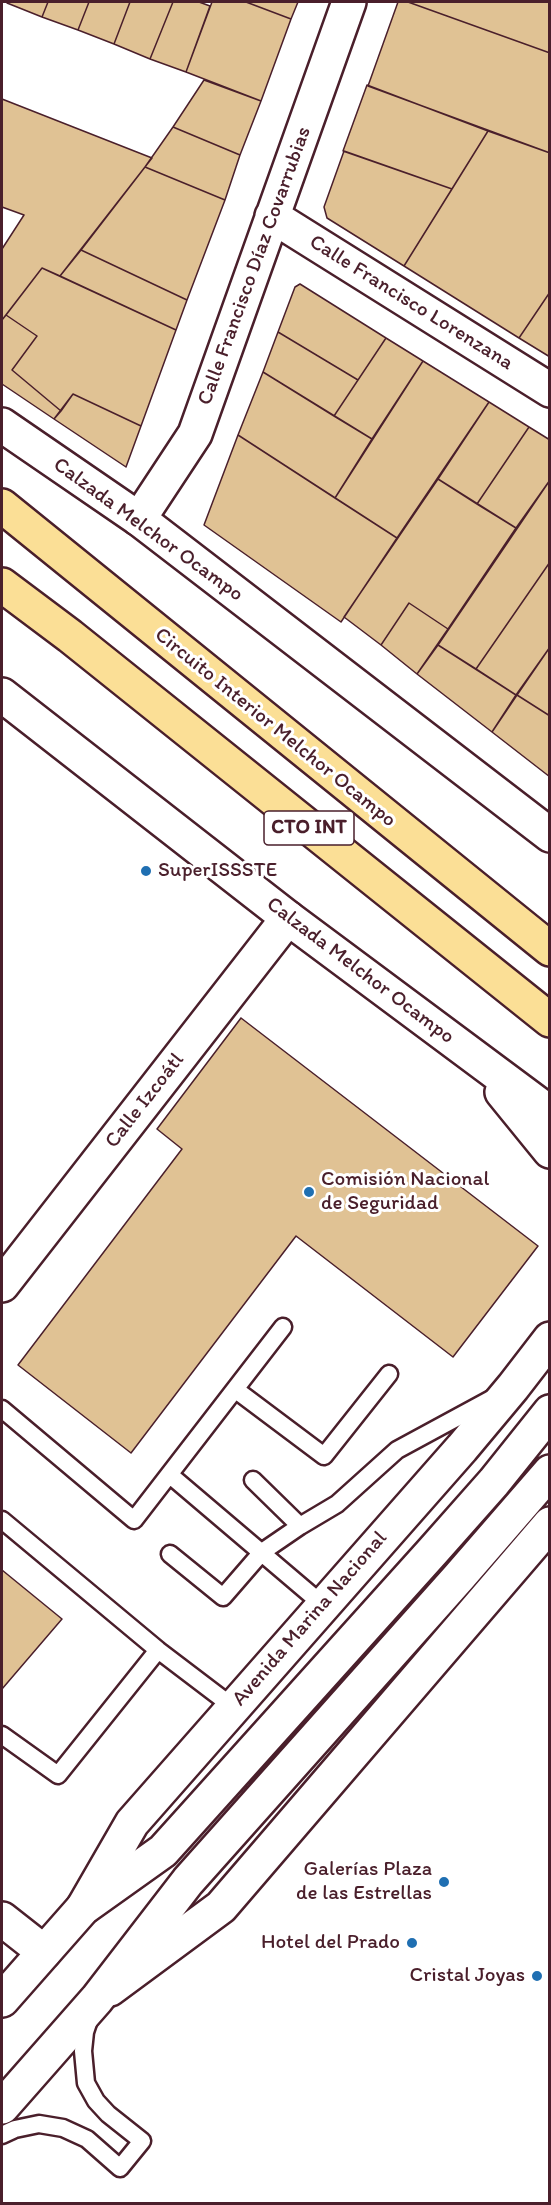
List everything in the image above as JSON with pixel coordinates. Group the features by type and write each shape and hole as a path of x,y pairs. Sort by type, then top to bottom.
{"highway":[{"name":"Circuito Interior Melchor Ocampo","path":"2,506 549,949"},
{"name":"CTO INT","path":"2,585 70,636 549,1020"}],"main road":[{"name":"Calle Francisco Díaz Covarrubias","path":"139,519 195,434 349,2"},
{"name":"Calle Francisco Lorenzana","path":"272,216 549,390"},
{"name":"Calzada Melchor Ocampo","path":"2,425 139,519 549,835"},
{"name":"Calzada Melchor Ocampo","path":"2,695 288,918 549,1113"},
{"name":"Calle Izcoátl","path":"2,1285 288,918"},
{"path":"472,1055 549,1151"},
{"name":"Avenida Marina Nacional","path":"2,2000 83,1908 132,1823 513,1387 549,1339"},
{"name":"Avenida Marina Nacional","path":"83,1908 163,1851 494,1482 549,1412"},
{"path":"2,2107 97,1999 188,1881 459,1577 549,1472"},
{"path":"97,1999 220,1907 549,1524"},
{"path":"2,1919 44,1952"}],"lane":[{"path":"2,1409 134,1520 283,1328"},
{"path":"236,1390 324,1456 389,1374"},
{"path":"170,1554 223,1597 262,1552 337,1504 397,1450 513,1387"},
{"path":"171,1475 323,1605"},
{"path":"253,1480 300,1526"},
{"path":"2,1520 158,1650 232,1707"},
{"path":"2,1735 58,1775 158,1650"},
{"path":"2,2135 15,2129 39,2124 63,2128 87,2139 120,2168 142,2141 108,2114 96,2101 86,2083 83,2068 85,2032 97,1999"}],"building":[{"path":"8,2 48,2 42,17"},
{"path":"48,2 89,2 78,30 42,17"},
{"path":"89,2 130,2 114,44 78,30"},
{"path":"130,2 173,2 150,59 114,44"},
{"path":"173,2 199,2 210,6 186,72 150,59"},
{"path":"212,2 246,2 291,19 261,101 186,72"},
{"path":"246,2 298,2 291,19"},
{"path":"398,2 408,2 550,53 550,153 368,86"},
{"path":"408,2 550,2 550,53"},
{"path":"204,80 261,101 240,155 173,127"},
{"path":"367,85 488,131 452,189 343,151"},
{"path":"2,99 152,158 60,276 42,268 2,320 2,249 24,215 2,207"},
{"path":"173,127 240,155 225,200 145,167"},
{"path":"488,131 550,153 550,292 519,338 404,266"},
{"path":"344,151 452,189 404,266 327,218 324,207"},
{"path":"145,167 225,200 187,300 81,250"},
{"path":"81,250 187,300 176,330 60,276"},
{"path":"42,268 176,330 141,426 73,394 61,411 12,370 37,336 6,315"},
{"path":"300,284 386,338 358,380 278,332 295,287"},
{"path":"550,292 550,357 519,338"},
{"path":"6,315 37,336 12,370 61,411 54,419 2,384 2,320"},
{"path":"278,332 358,380 334,416 263,372"},
{"path":"386,338 423,361 372,439 334,416"},
{"path":"423,361 489,402 397,538 335,498"},
{"path":"263,372 372,439 335,498 238,435"},
{"path":"73,394 141,426 126,467 54,419"},
{"path":"489,402 529,427 477,504 438,479"},
{"path":"529,427 550,440 550,480 516,528 477,504"},
{"path":"238,435 397,538 341,622 204,525"},
{"path":"438,479 516,528 448,629 409,603 381,645 344,617"},
{"path":"550,480 550,562 476,669 438,645"},
{"path":"550,562 550,647 516,695 476,669"},
{"path":"409,603 448,629 417,674 381,645"},
{"path":"438,645 516,695 492,732 417,674"},
{"path":"550,647 550,716 517,695"},
{"path":"517,695 550,716 550,777 492,732"},
{"name":"Comisión Nacional de Seguridad","path":"241,1018 538,1246 453,1357 296,1236 131,1453 18,1365 182,1149 157,1129"},
{"path":"2,1570 62,1619 2,1689"}],"place":[{"name":"SuperISSSTE","path":"146,871"},
{"name":"Comisión Nacional de Seguridad","path":"309,1192"},
{"name":"Galerías Plaza de las Estrellas","path":"444,1882"},
{"name":"Hotel del Prado","path":"412,1943"},
{"name":"Cristal Joyas","path":"537,1976"}]}
